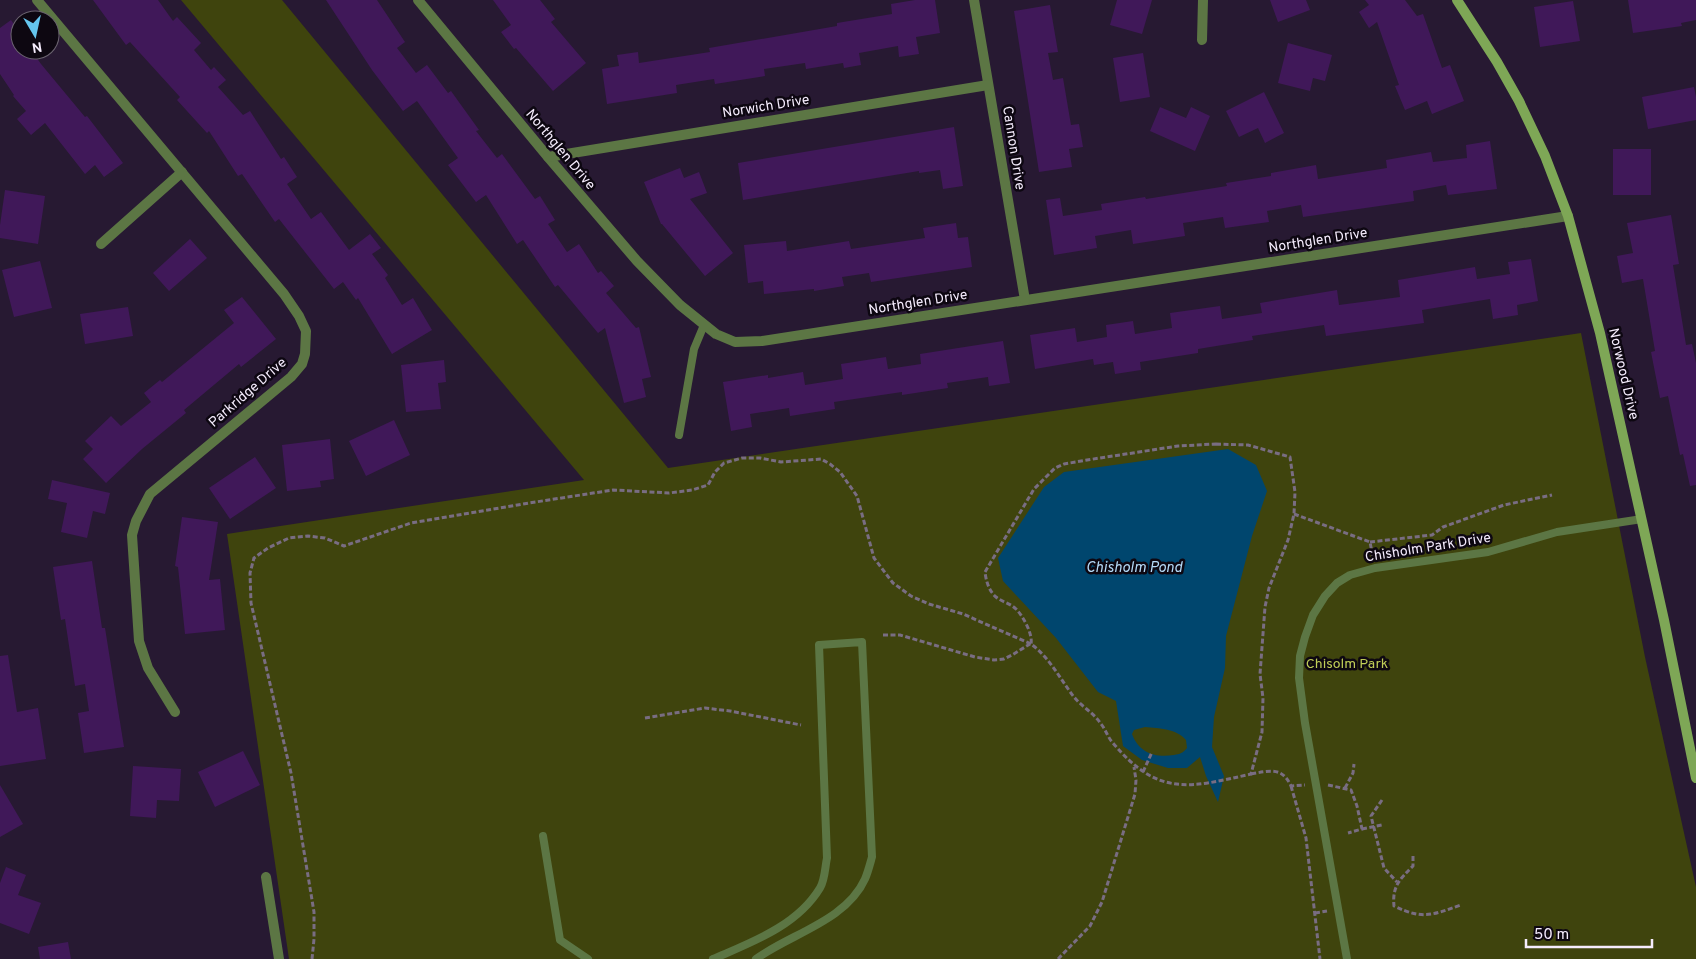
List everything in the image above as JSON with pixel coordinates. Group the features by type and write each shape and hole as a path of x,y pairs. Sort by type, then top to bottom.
{"main road":[{"name":"Norwood Drive","path":"1459,1 1519,101 1545,156 1568,216 1600,333 1642,519 1696,778"}],"street":[{"name":"Parkridge Drive","path":"37,0 284,294 299,316 306,331 305,354 302,364 291,377 150,494 136,521 132,535 132,551 139,640 148,668 176,712"},
{"name":"Northglen Drive","path":"418,0 637,261 704,325 716,334 735,342 762,341 1568,216"},
{"name":"Cannon Drive","path":"974,0 1024,300"},
{"path":"1202,40 1203,0"},
{"name":"Norwich Drive","path":"548,157 988,85"},
{"path":"101,244 182,172"},
{"path":"266,877 279,959"}],"lane":[{"path":"679,435 694,349 704,325"},
{"name":"Chisholm Park Drive","path":"1346,959 1305,723 1299,678 1300,656 1313,615 1325,596 1337,583 1350,574 1374,568 1488,552 1557,532 1642,519"},
{"path":"713,959 767,936 802,910 821,886 827,858 819,645 862,642 872,857 865,880 852,898 834,913 807,931 766,951 756,959"},
{"path":"542,836 560,940 588,959"}],"path":[{"path":"312,959 314,912 291,773 252,603 250,573 254,558 268,548 289,538 308,536 325,538 344,546 411,524 613,490 668,492 692,490 708,485 724,463 742,458 760,458 781,462 821,459 840,472 857,496 874,558 893,583 911,596 929,604 963,614 1031,644 1052,666 1074,697 1101,723 1112,742 1134,766 1154,778 1186,786 1251,774 1262,732 1263,698 1260,674 1265,607 1269,588 1288,540 1294,514 1295,492 1290,457 1248,445 1178,446 1064,464 1048,473 1034,489 985,572 991,591 996,597 1016,609 1021,615 1032,640 1031,644"},
{"path":"1294,514 1370,542 1432,535 1455,522 1504,505 1552,495"},
{"path":"1370,542 1374,568"},
{"path":"883,636 900,635 968,656 994,660 1004,659 1031,644"},
{"path":"645,718 705,708 801,725"},
{"path":"1143,772 1151,753"},
{"path":"1345,788 1353,773 1354,764"},
{"path":"1058,959 1090,926 1102,902 1135,794 1134,766"},
{"path":"1291,786 1306,838 1320,959"},
{"path":"1382,800 1371,816 1373,827 1384,868 1397,882"},
{"path":"1362,829 1382,825"},
{"path":"1413,856 1413,866 1397,882 1393,897 1394,906 1406,912 1424,916 1461,905"}],"green space":[{"name":"Chisolm Park","path":"181,0 282,0 668,468 1581,333 1645,657 1696,887 1696,959 289,959 227,534 584,480"}],"water":[{"name":"Chisholm Pond","path":"1228,449 1256,465 1267,491 1252,536 1226,636 1225,668 1214,717 1212,747 1224,776 1218,802 1200,757 1187,768 1168,768 1142,760 1123,746 1116,701 1098,692 1056,638 1003,581 998,558 1044,487 1064,472","holes":["1145,727 1178,733 1186,740 1187,748 1181,753 1167,756 1148,753 1139,746 1132,734 1134,730"]}],"building":[{"path":"93,0 158,0 173,21 177,17 201,43 194,50 211,70 214,67 226,80 218,87 243,115 250,111 281,159 284,157 297,177 287,184 311,219 321,212 349,250 370,234 381,248 372,254 388,275 385,278 402,305 413,298 432,330 392,354 358,298 356,300 343,282 334,289 279,219 275,222 242,174 238,176 209,131 207,133 177,100 180,97 130,42 126,45"},
{"path":"326,0 377,0 405,42 397,48 416,73 427,65 448,93 451,91 479,130 476,131 497,158 502,154 535,199 540,196 555,220 548,224 567,252 579,244 598,273 601,271 614,286 606,293 636,328 639,327 651,377 642,379 646,397 624,403 605,328 598,333 558,285 555,287 523,240 517,244 486,195 476,202 448,165 458,158 417,101 403,111 372,70"},
{"path":"493,0 540,0 555,19 551,22 586,63 553,91 501,32 511,25"},
{"path":"915,0 935,0 940,33 916,37 919,54 899,57 898,46 859,53 861,65 844,68 843,63 806,69 805,63 764,69 765,76 715,84 714,79 676,85 677,93 607,104 602,69 619,66 617,55 638,52 639,63 710,52 709,48 837,26 837,23 892,14 891,4"},
{"path":"1117,0 1152,0 1142,34 1110,25"},
{"path":"1270,0 1306,0 1310,10 1278,22"},
{"path":"1365,0 1405,0 1417,16 1423,14 1442,68 1450,65 1464,101 1432,114 1427,101 1405,110 1395,86 1399,85 1377,22 1369,28 1359,12 1369,5"},
{"path":"1628,0 1696,0 1696,20 1681,23 1682,26 1633,33"},
{"path":"1573,1 1580,41 1540,47 1534,7"},
{"path":"1050,5 1058,52 1048,53 1053,80 1063,78 1071,125 1079,124 1083,147 1069,149 1072,167 1039,172 1014,11"},
{"path":"10,21 10,60 38,60 85,117 87,116 123,163 104,177 95,165 85,174 45,123 31,135 17,119 26,111 13,96 0,74 0,28"},
{"path":"1288,43 1332,55 1325,81 1313,78 1310,91 1278,83"},
{"path":"1143,53 1150,97 1120,102 1113,58"},
{"path":"1694,87 1696,120 1648,129 1642,97"},
{"path":"1264,92 1284,133 1265,143 1258,128 1239,137 1226,111"},
{"path":"1160,107 1186,118 1191,107 1210,116 1195,151 1150,131"},
{"path":"954,127 963,186 943,189 940,170 919,173 919,171 743,200 738,163"},
{"path":"1490,141 1497,189 1448,195 1446,185 1413,191 1414,201 1303,217 1301,205 1267,211 1269,222 1225,228 1223,217 1183,223 1185,236 1133,244 1131,230 1095,236 1097,248 1054,255 1046,200 1060,198 1063,216 1102,210 1101,204 1227,186 1226,183 1271,176 1271,173 1316,165 1318,179 1387,168 1386,160 1431,152 1433,162 1467,158 1466,145"},
{"path":"1613,149 1651,149 1651,195 1613,195"},
{"path":"680,168 684,178 699,172 707,193 690,199 733,253 705,276 661,224 644,182"},
{"path":"5,190 45,196 38,244 0,238"},
{"path":"1671,215 1679,264 1673,265 1686,345 1692,344 1696,363 1696,485 1690,486 1683,454 1680,455 1668,396 1660,398 1651,352 1655,351 1643,279 1622,283 1617,256 1633,253 1627,223"},
{"path":"956,223 958,238 968,237 972,267 871,282 869,273 842,277 844,286 814,291 814,289 764,294 763,281 748,283 744,245 786,241 787,251 849,241 851,249 925,238 923,228"},
{"path":"190,239 207,258 169,291 153,273"},
{"path":"1531,259 1538,301 1517,305 1518,315 1493,319 1490,299 1422,310 1424,323 1326,336 1324,325 1252,336 1253,340 1198,349 1198,353 1140,362 1141,370 1115,374 1113,362 1094,365 1093,359 1035,369 1030,335 1075,328 1077,342 1107,337 1106,325 1133,321 1135,334 1172,328 1170,313 1220,306 1222,319 1262,313 1260,303 1337,290 1339,305 1400,297 1398,280 1475,267 1477,279 1510,274 1508,262"},
{"path":"40,261 52,308 14,317 2,270"},
{"path":"242,297 276,339 241,367 239,364 184,410 186,413 142,449 106,483 83,459 93,449 85,441 111,416 121,426 151,402 144,393 160,380 162,382 234,323 224,310"},
{"path":"128,307 133,336 85,344 80,314"},
{"path":"1003,341 1010,383 989,386 988,377 947,383 948,388 902,395 902,392 834,402 835,409 790,416 789,408 750,414 752,427 731,431 723,382 768,375 768,378 803,372 805,385 843,379 841,364 886,357 888,369 921,364 920,354"},
{"path":"444,360 446,382 438,383 441,409 406,412 401,365"},
{"path":"394,420 410,455 366,476 349,441"},
{"path":"330,439 334,479 320,481 321,487 287,491 282,445"},
{"path":"255,457 276,488 230,519 209,488"},
{"path":"52,480 110,493 105,514 93,511 87,538 61,532 67,503 48,499"},
{"path":"182,517 218,522 209,580 220,579 225,630 185,634 178,567 175,566"},
{"path":"92,561 102,628 105,628 124,747 84,753 78,713 89,711 85,684 75,686 65,619 61,620 53,567"},
{"path":"8,655 17,712 38,708 46,759 0,766 0,656"},
{"path":"243,751 260,785 215,807 198,772"},
{"path":"133,766 181,769 179,801 157,800 156,818 130,816"},
{"path":"0,785 23,824 0,837"},
{"path":"6,867 26,875 18,895 41,903 29,934 0,923 0,883"},
{"path":"68,942 71,959 40,959 38,947"}]}
